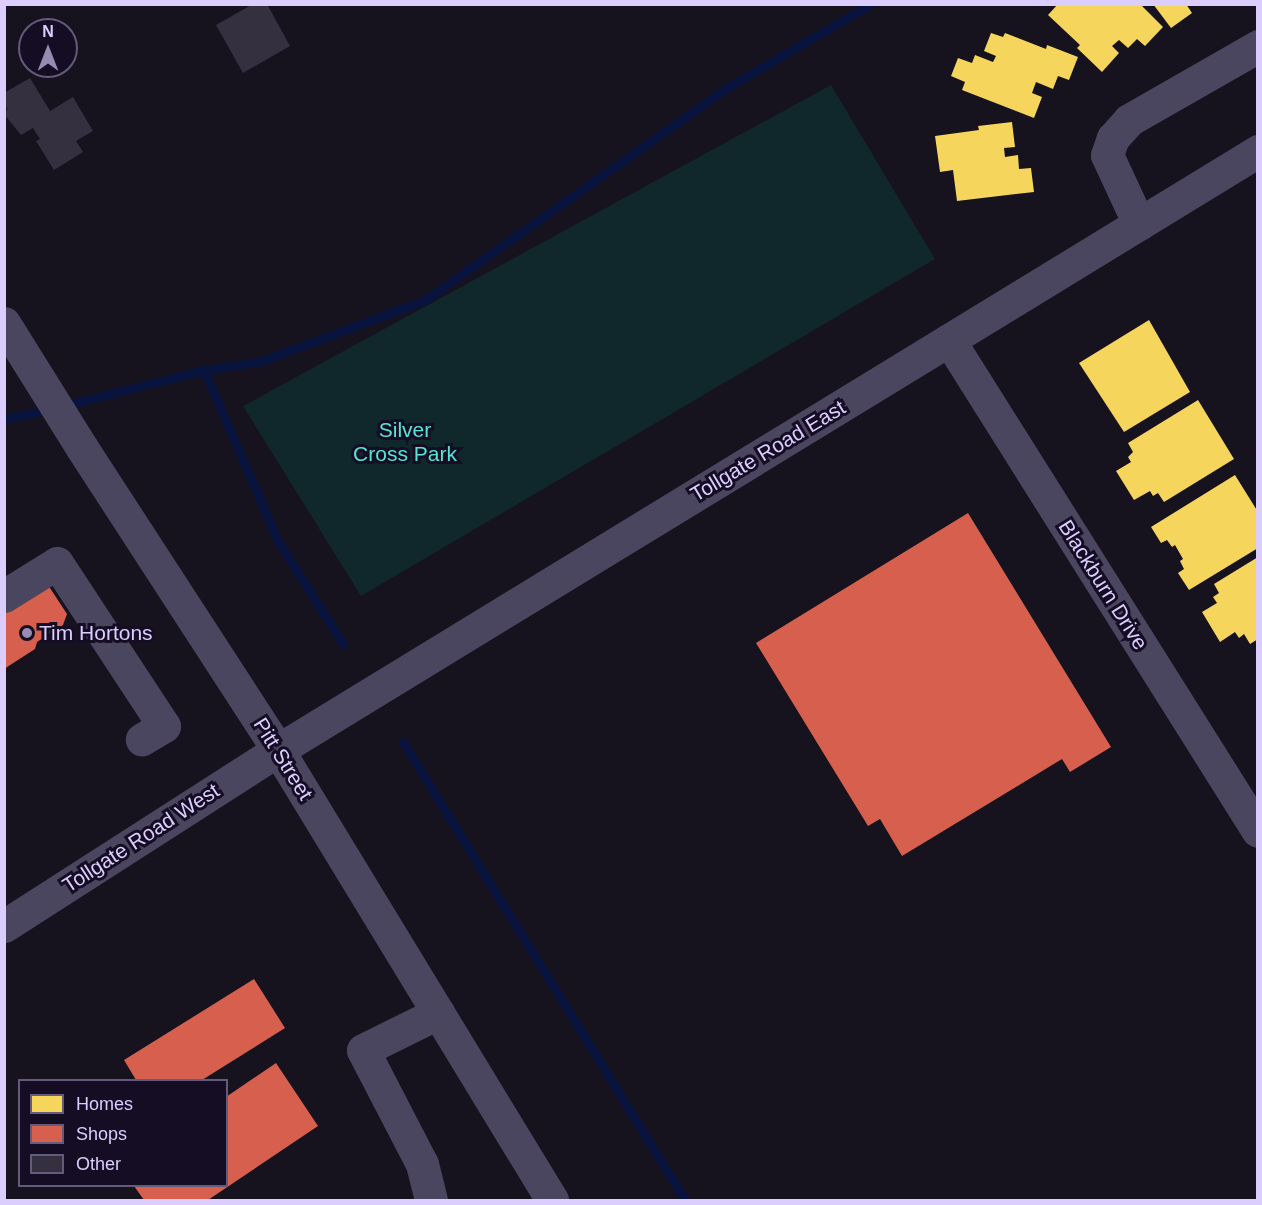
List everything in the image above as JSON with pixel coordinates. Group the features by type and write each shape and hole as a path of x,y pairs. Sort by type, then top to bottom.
{"street":[{"path":"1139,224 1107,155 1113,138 1129,120 1257,46"},
{"name":"Tollgate Road East","path":"278,750 1257,151"},
{"name":"Pitt Street","path":"4,323 82,448 278,750 552,1200"},
{"name":"Blackburn Drive","path":"949,340 1257,831"},
{"path":"4,596 57,562 164,726 142,739"},
{"name":"Tollgate Road West","path":"4,926 278,750"},
{"path":"431,1200 422,1164 363,1050 438,1013"}],"green space":[{"name":"Silver Cross Park","path":"831,85 935,259 361,596 243,406"}],"building: Homes":[{"path":"1058,4 1140,4 1163,27 1145,46 1137,39 1128,48 1119,40 1112,46 1119,53 1102,72 1077,48 1080,45 1048,15"},
{"path":"1153,4 1186,4 1192,13 1171,28"},
{"path":"991,33 1003,37 1005,33 1046,49 1047,45 1078,57 1069,80 1058,76 1053,89 1036,82 1032,93 1042,97 1034,118 962,90 965,82 951,76 958,58 972,63 975,55 993,62 996,56 984,51"},
{"path":"1012,122 1015,147 1004,148 1005,157 1018,155 1019,169 1031,168 1034,192 957,201 953,170 940,172 935,136 979,130 978,126"},
{"path":"1149,320 1190,392 1124,432 1079,363"},
{"path":"1198,400 1234,459 1164,502 1158,493 1153,496 1150,491 1134,500 1116,471 1131,462 1128,457 1133,452 1128,443"},
{"path":"1235,475 1258,512 1258,548 1189,590 1178,573 1184,569 1180,561 1183,559 1175,545 1172,547 1167,540 1161,543 1151,527"},
{"path":"1258,557 1258,639 1250,644 1244,634 1239,638 1235,632 1220,642 1202,612 1217,603 1213,597 1219,593 1214,584"}],"building: Shops":[{"path":"968,513 1111,747 1070,772 1062,759 902,856 880,819 868,826 756,643"},
{"name":"Tim Hortons","path":"30,586 50,588 67,614 63,625 37,642 35,649 4,669 4,603"},
{"path":"254,979 285,1028 204,1079 135,1079 124,1060"},
{"path":"276,1063 318,1126 228,1187 228,1096"},
{"path":"135,1187 227,1187 208,1200 144,1200"}],"building: Other":[{"path":"253,4 267,4 290,46 243,73 216,25"},
{"path":"30,78 50,111 73,97 93,131 76,141 83,152 54,170 36,141 40,139 33,128 21,135 4,114 7,110 4,93"}],"waterway":[{"path":"62,406 204,370 262,361 425,300 730,86 871,4"},
{"path":"204,370 278,541 343,644"},
{"path":"4,419 49,409"},
{"path":"403,742 685,1200"}],"place":[{"name":"Tim Hortons","path":"27,633"}]}
